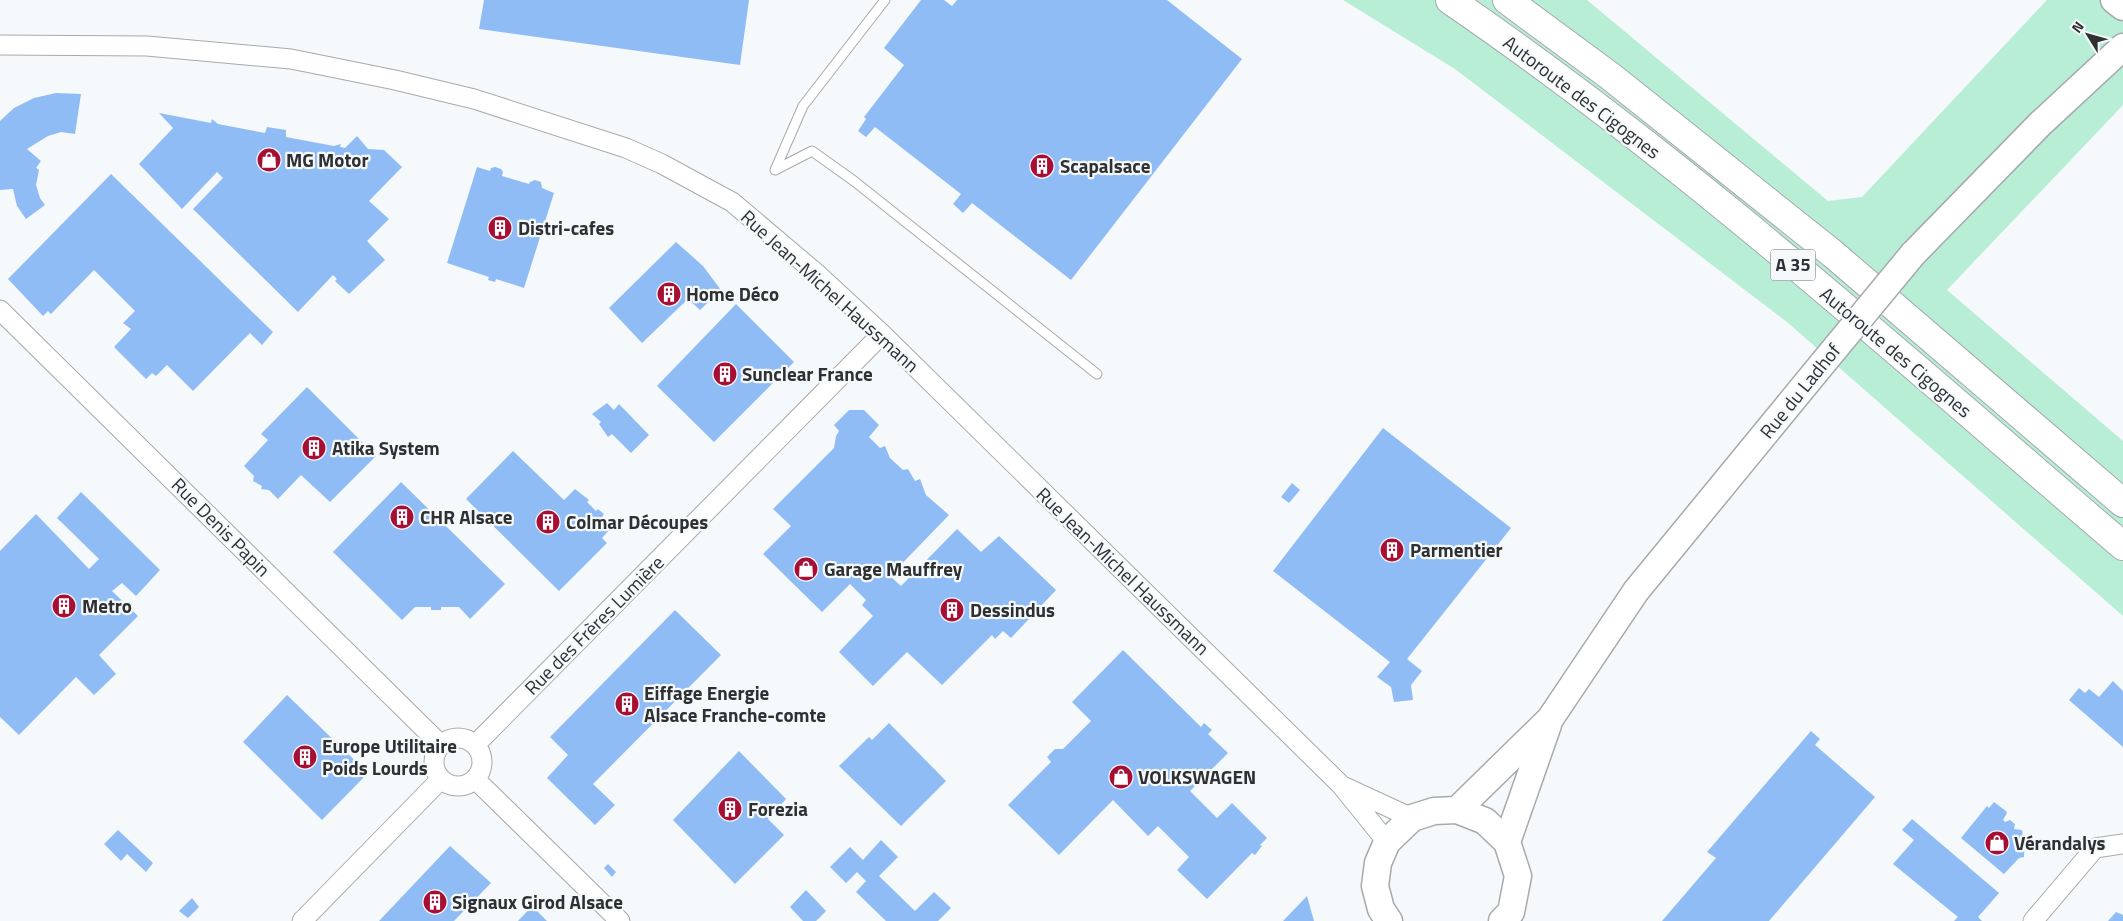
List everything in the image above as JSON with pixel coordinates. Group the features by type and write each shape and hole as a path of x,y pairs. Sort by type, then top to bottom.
{"highway":[{"name":"Autoroute des Cigognes","path":"1450,0 1573,88 1703,191 2123,546"},
{"name":"Autoroute des Cigognes","path":"1507,0 1610,76 1833,254 2123,502"}],"main road":[{"path":"2114,0 2123,7"},
{"name":"Rue du Ladhof","path":"1457,810 1550,719 1636,591 1913,254 2040,124 2123,47"},
{"name":"Rue du Ladhof","path":"1507,842 1550,719"},
{"path":"1389,921 1381,909 1375,886 1378,863 1387,842 1412,818 1434,810 1457,810 1485,821 1507,842 1518,876 1510,918"}],"street":[{"name":"Rue Jean-Michel Haussmann","path":"0,45 147,46 291,60 395,80 474,99 617,145 662,164 732,202 816,273 882,334 1341,785 1387,842"},
{"name":"Rue Denis Papin","path":"0,310 441,745"},
{"name":"Rue des Frères Lumière","path":"475,745 882,334"},
{"path":"458,738 467,740 475,745 480,753 482,762 480,771 475,779 467,784 458,786 449,784 441,779 436,771 434,762 436,753 441,745 449,740 458,738"},
{"path":"302,921 441,779"},
{"path":"475,779 620,921"},
{"name":"Rue Jean-Michel Haussmann","path":"1341,785 1412,818"},
{"path":"2033,921 2096,848 2123,844"}],"lane":[{"path":"885,0 803,106 775,170 812,151 854,181 1098,374"}],"green space":[{"path":"1343,0 1587,0 1828,201 1862,197 2047,0 2123,0 2123,105 1947,290 2123,441 2123,616 1787,322 1455,69"}],"building":[{"path":"484,0 749,0 740,65 479,29"},
{"name":"Scapalsace","path":"921,0 944,0 952,6 957,0 1167,0 1242,59 1071,280 972,203 963,213 953,204 961,194 875,127 866,137 858,131 866,119 864,117 904,65 884,48"},
{"path":"56,93 81,94 75,134 61,132 48,136 27,149 41,161 36,168 39,170 36,185 40,198 45,205 26,219 17,206 13,189 0,190 0,121 14,108 34,98"},
{"path":"159,113 211,123 212,119 218,124 265,133 267,127 286,130 286,137 334,146 341,144 340,147 345,148 357,136 368,149 384,150 402,167 369,201 389,219 367,241 385,260 349,294 335,281 337,279 333,275 298,312 193,209 223,178 217,172 182,209 139,164 173,128"},
{"name":"Distri-cafes","path":"477,167 490,171 491,168 495,167 501,169 503,172 502,176 529,184 535,180 541,182 542,188 554,193 524,288 496,279 495,282 488,280 489,277 447,263"},
{"path":"111,174 273,332 262,345 250,333 193,391 167,365 156,376 152,373 146,379 114,347 131,329 123,323 135,311 94,270 51,314 48,311 43,316 8,279"},
{"name":"Home Déco","path":"676,242 703,266 721,290 700,310 688,299 642,343 609,308"},
{"name":"Sunclear France","path":"736,304 794,362 714,442 657,386"},
{"name":"Atika System","path":"307,387 376,456 330,502 301,475 278,499 269,490 261,489 262,486 253,481 254,476 244,466 268,440 261,434"},
{"path":"607,403 614,410 619,404 649,435 631,453 612,434 608,437 599,424 601,422 592,414"},
{"path":"849,410 864,410 879,425 869,437 880,448 885,446 890,458 903,470 908,469 915,481 920,479 926,495 949,515 890,576 901,586 957,529 981,552 999,536 1056,590 1011,638 1003,631 995,639 992,635 942,685 907,652 873,686 839,652 873,616 862,605 866,600 850,584 822,612 763,554 791,526 773,509 834,448 839,431 834,425"},
{"name":"Parmentier","path":"1383,428 1511,528 1407,659 1422,671 1411,685 1413,700 1394,702 1391,687 1377,677 1390,662 1273,571"},
{"name":"Colmar Découpes","path":"513,451 564,500 575,489 589,500 587,502 596,511 598,509 604,514 602,517 612,527 602,538 607,543 559,591 466,499"},
{"name":"CHR Alsace","path":"401,482 505,584 470,619 459,607 441,607 441,610 431,610 431,607 415,607 402,620 333,552"},
{"path":"1292,483 1300,490 1289,503 1281,497"},
{"name":"Metro","path":"81,492 160,570 136,596 122,583 112,591 138,616 99,655 116,674 94,695 76,677 19,735 0,717 0,551 36,514 89,569 99,559 57,518"},
{"name":"Eiffage Energie Alsace Franche-comte","path":"675,610 721,655 593,784 615,805 595,825 547,778 568,755 550,737"},
{"name":"VOLKSWAGEN","path":"1123,650 1201,727 1204,723 1212,730 1208,734 1228,753 1190,791 1217,818 1232,803 1267,838 1260,845 1262,846 1255,855 1252,853 1207,899 1177,870 1189,857 1158,826 1148,836 1113,800 1059,855 1008,805 1051,762 1047,757 1055,749 1063,749 1091,721 1072,702"},
{"path":"2113,681 2123,691 2123,747 2069,700 2079,688 2085,693 2089,689 2099,697"},
{"name":"Europe Utilitaire Poids Lourds","path":"287,695 368,773 322,820 243,742"},
{"path":"889,723 946,781 901,826 839,766 869,737 872,740"},
{"path":"1811,731 1820,739 1815,745 1875,797 1769,921 1662,921 1716,858 1707,852"},
{"name":"Forezia","path":"739,751 786,799 768,819 784,835 735,884 673,820"},
{"path":"1994,802 2007,813 2003,820 2005,822 2010,820 2015,824 2014,829 2022,830 2023,837 2025,837 2024,857 2019,858 2004,874 1961,838 1987,806 1989,808"},
{"path":"1912,819 1999,893 1978,917 1982,921 1954,921 1958,917 1893,864 1914,840 1902,830"},
{"path":"118,830 153,863 146,872 127,854 121,861 104,844"},
{"path":"881,840 898,857 879,876 915,911 934,892 951,908 938,921 886,921 856,892 866,881 857,872 846,883 830,867 850,847 863,860"},
{"name":"Signaux Girod Alsace","path":"450,846 491,883 454,921 379,921"},
{"path":"608,864 616,872 612,877 604,868"},
{"path":"806,890 826,911 816,921 803,921 790,907"},
{"path":"1307,896 1314,921 1283,921"},
{"path":"192,898 199,907 188,918 179,911"},
{"path":"532,906 547,921 518,921"},
{"path":"2116,912 2123,915 2123,921 2108,921"}],"place":[{"name":"MG Motor","path":"269,160"},
{"name":"Scapalsace","path":"1042,166"},
{"name":"Distri-cafes","path":"500,228"},
{"name":"Home Déco","path":"669,294"},
{"name":"Sunclear France","path":"725,374"},
{"name":"Atika System","path":"314,448"},
{"name":"CHR Alsace","path":"402,517"},
{"name":"Colmar Découpes","path":"548,522"},
{"name":"Parmentier","path":"1392,550"},
{"name":"Garage Mauffrey","path":"806,569"},
{"name":"Metro","path":"64,606"},
{"name":"Dessindus","path":"952,610"},
{"name":"Eiffage Energie Alsace Franche-comte","path":"627,704"},
{"name":"Europe Utilitaire Poids Lourds","path":"305,757"},
{"name":"VOLKSWAGEN","path":"1121,777"},
{"name":"Forezia","path":"730,809"},
{"name":"Vérandalys","path":"1997,843"},
{"name":"Signaux Girod Alsace","path":"435,902"}]}
